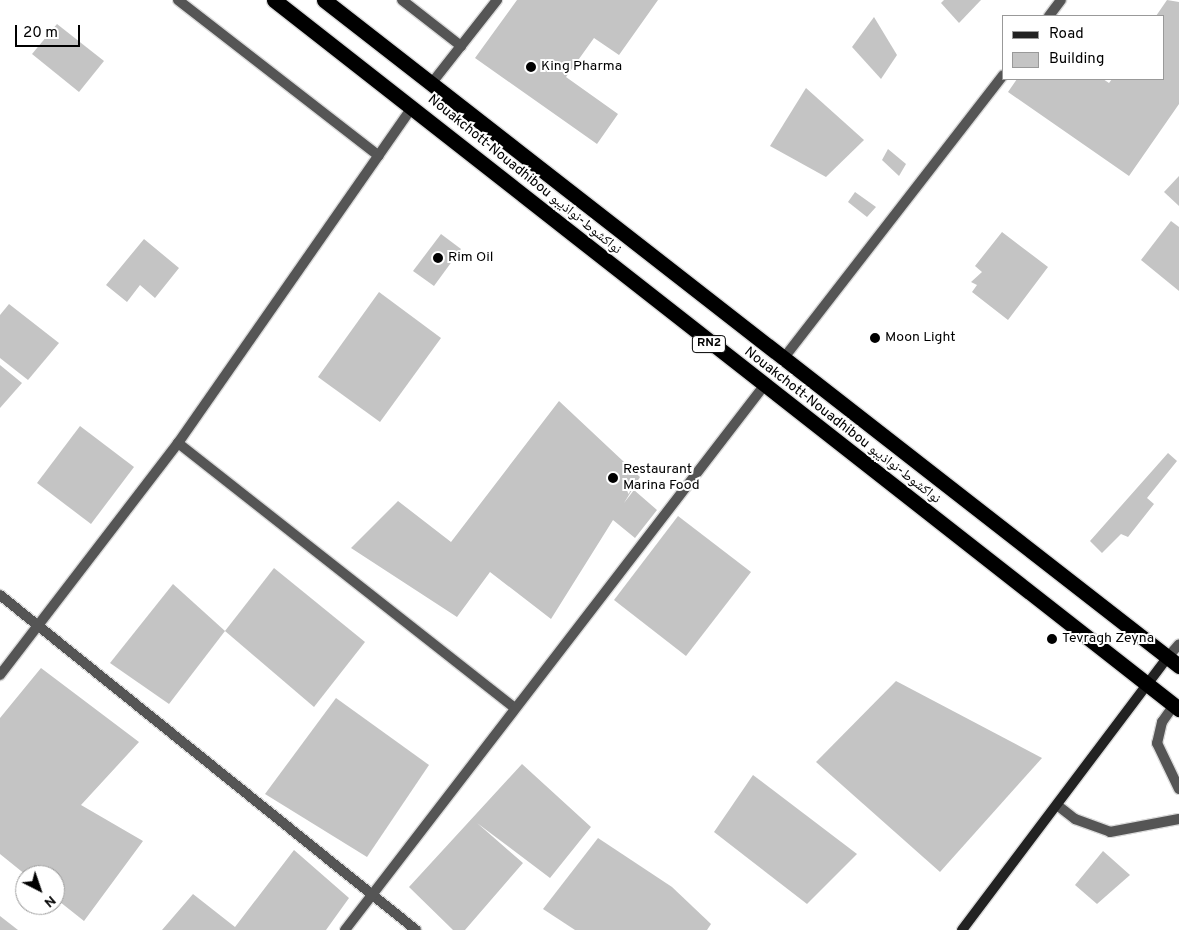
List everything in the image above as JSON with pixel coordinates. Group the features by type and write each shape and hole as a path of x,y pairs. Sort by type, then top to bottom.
{"highway":[{"name":"Nouakchott-Nouadhibou نواكشوط-نواذيبو","path":"274,0 412,107 763,387 1176,707"},
{"name":"Nouakchott-Nouadhibou نواكشوط-نواذيبو","path":"324,0 1173,662"}],"street":[{"path":"178,0 380,156"},
{"path":"402,0 461,46"},
{"path":"432,84 497,0"},
{"path":"1050,15 1061,0"},
{"path":"783,359 1002,76"},
{"path":"0,675 178,443 380,156 412,107"},
{"path":"345,930 514,707 763,387"},
{"path":"178,443 514,707"},
{"path":"0,595 416,930"},
{"path":"962,930 1147,684 1173,662 1179,644"},
{"path":"1176,707 1162,722 1157,743 1179,789"},
{"path":"1057,805 1075,819 1110,832 1179,820"}],"building":[{"name":"King Pharma","path":"517,0 658,0 619,55 594,38 566,77 618,114 597,144 475,58"},
{"path":"944,0 981,0 959,23 941,3"},
{"path":"1167,0 1179,2 1179,104 1129,176 1008,92 1016,80 1104,80 1109,83 1111,80 1164,80 1164,15 1157,15"},
{"path":"874,17 897,55 881,79 852,47"},
{"path":"57,24 104,61 79,92 32,54"},
{"path":"806,88 864,140 826,177 770,146"},
{"path":"888,149 906,164 899,176 882,160"},
{"path":"1179,176 1179,206 1164,192"},
{"path":"855,192 876,207 867,217 848,202"},
{"path":"1171,221 1179,227 1179,291 1141,260"},
{"path":"1002,232 1048,267 1008,320 972,292 977,285 971,282 982,272 975,266"},
{"path":"441,234 461,249 434,286 413,271"},
{"path":"144,239 179,268 155,298 140,285 127,302 106,285"},
{"path":"379,292 441,338 380,422 318,377"},
{"path":"9,304 59,343 28,380 0,358 0,315"},
{"path":"0,365 22,383 0,408"},
{"path":"559,401 640,477 624,503 634,490 657,510 635,538 613,520 551,619 490,572 457,617 351,548 398,501 451,542"},
{"path":"80,426 134,467 91,524 37,483"},
{"path":"1168,453 1177,461 1147,498 1154,504 1128,537 1121,534 1102,553 1090,541"},
{"path":"678,516 751,572 686,656 614,600"},
{"path":"274,568 365,642 314,707 225,631"},
{"path":"173,584 225,631 169,704 110,663"},
{"path":"41,668 139,742 81,805 143,841 84,921 65,906 65,865 15,866 0,854 0,718"},
{"path":"896,681 1042,758 940,872 816,762"},
{"path":"336,698 429,765 367,857 265,794"},
{"path":"522,764 591,827 550,878 477,823 523,863 465,930 453,930 409,887"},
{"path":"753,775 857,854 807,904 714,832"},
{"path":"598,838 672,887 711,924 707,930 575,930 543,909"},
{"path":"294,850 349,898 326,930 162,930 193,894 235,927"},
{"path":"1103,851 1130,875 1097,904 1075,885"},
{"path":"0,916 18,930 0,930"}],"place":[{"name":"King Pharma","path":"531,67"},
{"name":"Rim Oil","path":"438,258"},
{"name":"Moon Light","path":"875,338"},
{"name":"Restaurant Marina Food","path":"613,478"},
{"name":"Tevragh Zeyna","path":"1052,639"}]}
